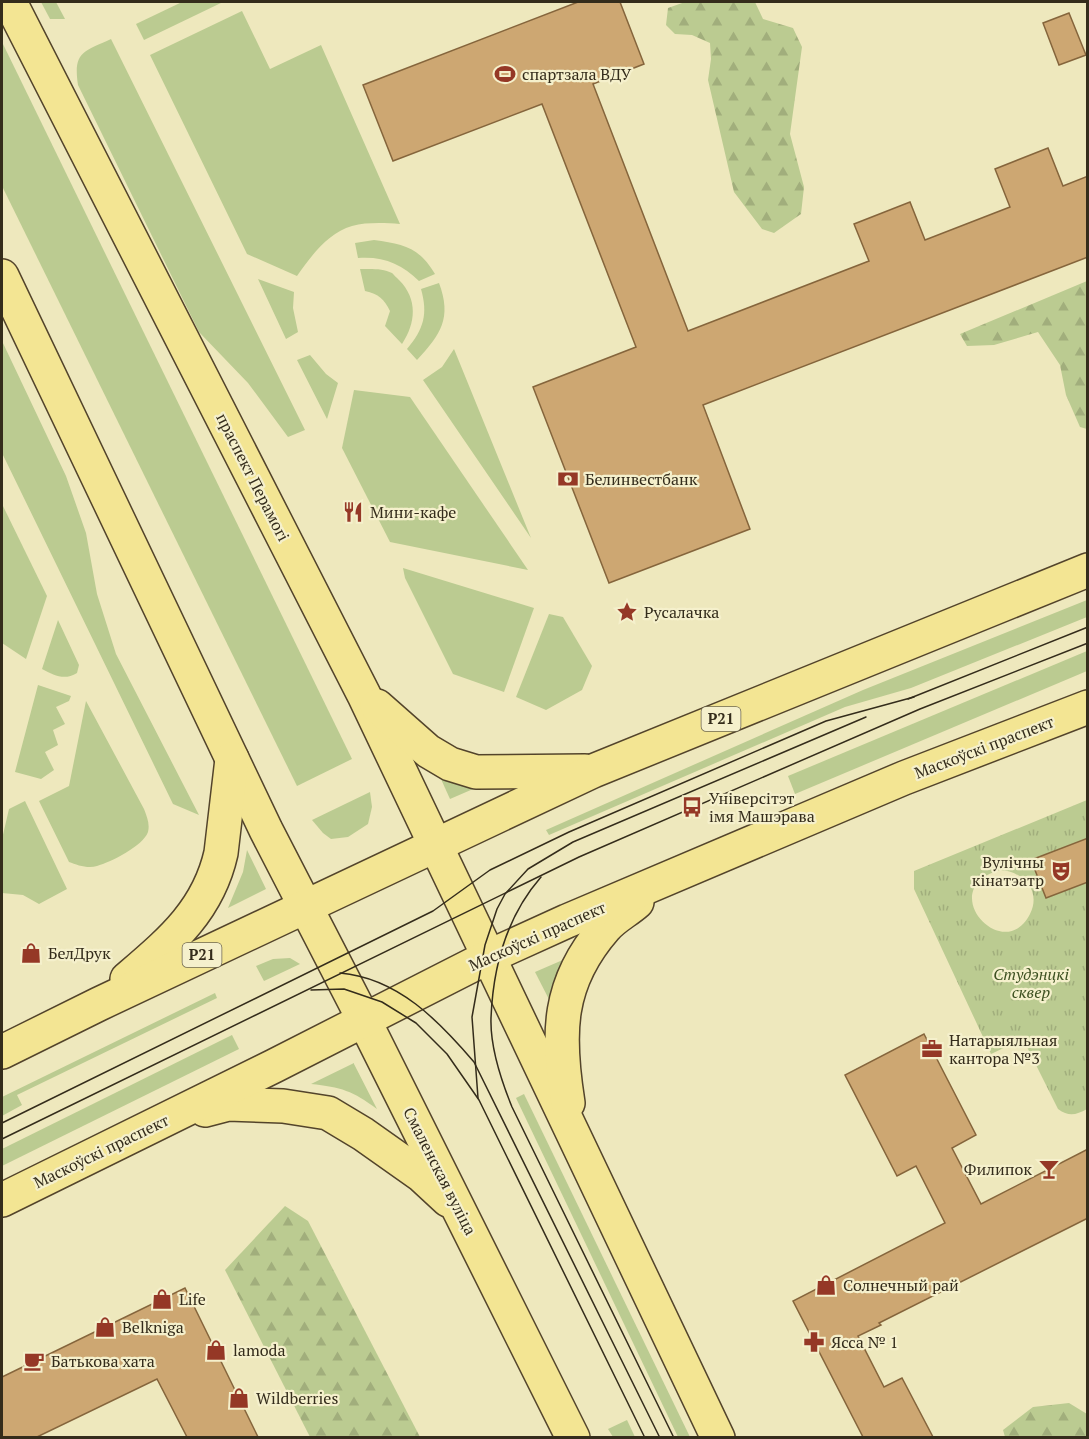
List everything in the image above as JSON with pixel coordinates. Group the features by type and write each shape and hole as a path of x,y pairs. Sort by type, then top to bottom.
{"main road":[{"name":"праспект Перамогі","path":"10,2 364,695 490,956"},
{"path":"2,276 232,759 305,906"},
{"name":"Р21","path":"2,1052 593,771 1088,570"},
{"path":"364,695 428,751 450,764 476,772 593,771"},
{"name":"Маскоўскі праспект","path":"2,1200 490,956 904,778 1088,706"},
{"path":"99,1004 184,926 203,901 218,866 221,852 232,759"},
{"path":"574,1133 565,1082 561,1031 572,978 583,957 606,927 667,879"},
{"name":"Смаленская вуліца","path":"305,906 573,1437"},
{"path":"490,956 718,1437"},
{"path":"163,1121 228,1104 283,1106 327,1113 363,1134 421,1175 460,1211"}],"green space":[{"path":"41,2 56,2 65,19 50,19"},
{"path":"182,2 223,2 144,40 136,24"},
{"path":"685,2 755,2 763,19 793,28 802,47 790,134 804,187 801,214 774,233 762,229 734,192 708,80 711,59 710,43 692,35 675,34 666,25 668,8"},
{"path":"242,11 270,69 321,45 400,224 364,224 343,229 321,246 297,276 247,254 150,55"},
{"path":"111,39 305,430 288,437 248,383 199,332 78,85 77,66 82,54"},
{"path":"2,42 352,759 297,786 2,186"},
{"path":"374,240 409,248 423,258 435,274 419,281 392,262 376,258 358,258 355,243"},
{"path":"360,269 388,271 405,287 413,311 410,328 402,344 385,326 390,311 386,303 377,295 365,291"},
{"path":"258,279 294,292 293,308 298,332 286,339"},
{"path":"1088,281 1087,429 1080,427 1066,395 1060,365 1038,332 994,345 967,346 960,334"},
{"path":"439,283 444,306 442,325 417,360 407,349 423,321 424,306 421,289"},
{"path":"2,341 66,476 86,533 97,594 116,654 199,815 173,804 2,453"},
{"path":"454,349 531,538 423,380 442,367"},
{"path":"310,355 326,374 338,383 327,419 297,360"},
{"path":"354,390 410,397 528,570 390,542 342,448"},
{"path":"2,504 47,596 26,659 2,643"},
{"path":"403,568 534,608 504,692 453,674 405,578"},
{"path":"1087,600 1087,617 911,688 845,707 549,835 546,830 863,690"},
{"path":"549,614 563,617 592,666 582,690 546,710 516,697"},
{"path":"58,620 79,665 77,673 68,677 55,675 42,669"},
{"path":"1087,651 1087,671 795,794 788,776"},
{"path":"38,685 71,696 69,701 56,707 65,724 53,730 58,745 45,752 54,770 41,779 15,772"},
{"path":"86,701 144,809 149,826 148,832 140,843 126,853 90,867 69,862 39,801 69,786"},
{"path":"432,759 487,783 450,799"},
{"path":"370,792 372,807 368,824 348,837 331,839 312,820"},
{"name":"Студэнцкі сквер","path":"1087,800 1087,1109 1072,1114 1058,1109 1023,1039 991,1054 914,889 914,871","holes":["1000,870 1008,871 1028,883 1032,890 1033,905 1030,914 1018,928 1005,932 991,928 980,919 973,906 973,892 981,879"]},
{"path":"25,801 67,889 39,904 23,895 2,893 2,839 9,809"},
{"path":"247,850 266,889 228,908 243,872"},
{"path":"572,956 557,1015 535,972"},
{"path":"290,958 300,964 264,981 256,966 273,959"},
{"path":"215,993 217,998 17,1095 22,1105 2,1116 2,1097"},
{"path":"232,1035 239,1049 2,1166 2,1149"},
{"path":"354,1063 377,1109 346,1091 311,1084"},
{"path":"524,1094 690,1437 678,1437 516,1098"},
{"path":"285,1206 308,1221 420,1437 310,1437 225,1270"},
{"path":"1069,1403 1087,1414 1087,1437 1005,1437 1003,1430 1033,1407"},
{"path":"627,1420 635,1437 613,1437 608,1429"}],"building":[{"path":"578,2 620,2 644,64 593,84 688,331 869,261 854,224 910,202 925,240 1010,207 995,169 1048,148 1063,186 1088,176 1088,257 703,405 750,529 609,583 533,387 636,347 542,104 393,161 363,85"},
{"path":"1069,13 1086,55 1059,65 1043,23"},
{"name":"Вулічны кінатэатр","path":"1088,838 1088,882 1046,898 1031,860"},
{"path":"924,1034 976,1135 952,1148 981,1204 1088,1149 1088,1218 879,1323 881,1325 858,1336 884,1387 902,1378 933,1437 863,1437 793,1301 945,1223 916,1166 897,1176 845,1075"},
{"path":"185,1288 258,1437 187,1437 157,1379 37,1437 2,1437 2,1377"}],"tram line":[{"path":"908,699 1088,627"},
{"path":"2,1139 579,857 920,709 1088,643"},
{"path":"2,1123 433,911 490,870 569,832 826,721 914,697"},
{"path":"478,1098 472,1017 485,945 497,909 505,894 528,869 573,842 866,717"},
{"path":"541,877 519,908 499,961 491,1018 492,1041 497,1064 512,1107 674,1438"},
{"path":"340,973 380,983 416,1004 432,1017 474,1062 660,1438"},
{"path":"311,990 344,989 382,1002 416,1023 447,1054 479,1100 645,1438"}],"place":[{"name":"спартзала ВДУ","path":"505,74"},
{"name":"Белинвестбанк","path":"568,479"},
{"name":"Мини-кафе","path":"353,512"},
{"name":"Русалачка","path":"627,612"},
{"name":"Універсітэт імя Машэрава","path":"692,807"},
{"name":"Вулічны кінатэатр","path":"1061,871"},
{"name":"БелДрук","path":"31,953"},
{"name":"Натарыяльная кантора №3","path":"932,1049"},
{"name":"Филипок","path":"1049,1169"},
{"name":"Солнечный рай","path":"826,1285"},
{"name":"Life","path":"162,1299"},
{"name":"Belkniga","path":"105,1327"},
{"name":"Ясса № 1","path":"814,1342"},
{"name":"lamoda","path":"216,1350"},
{"name":"Батькова хата","path":"34,1361"},
{"name":"Wildberries","path":"239,1398"}]}
